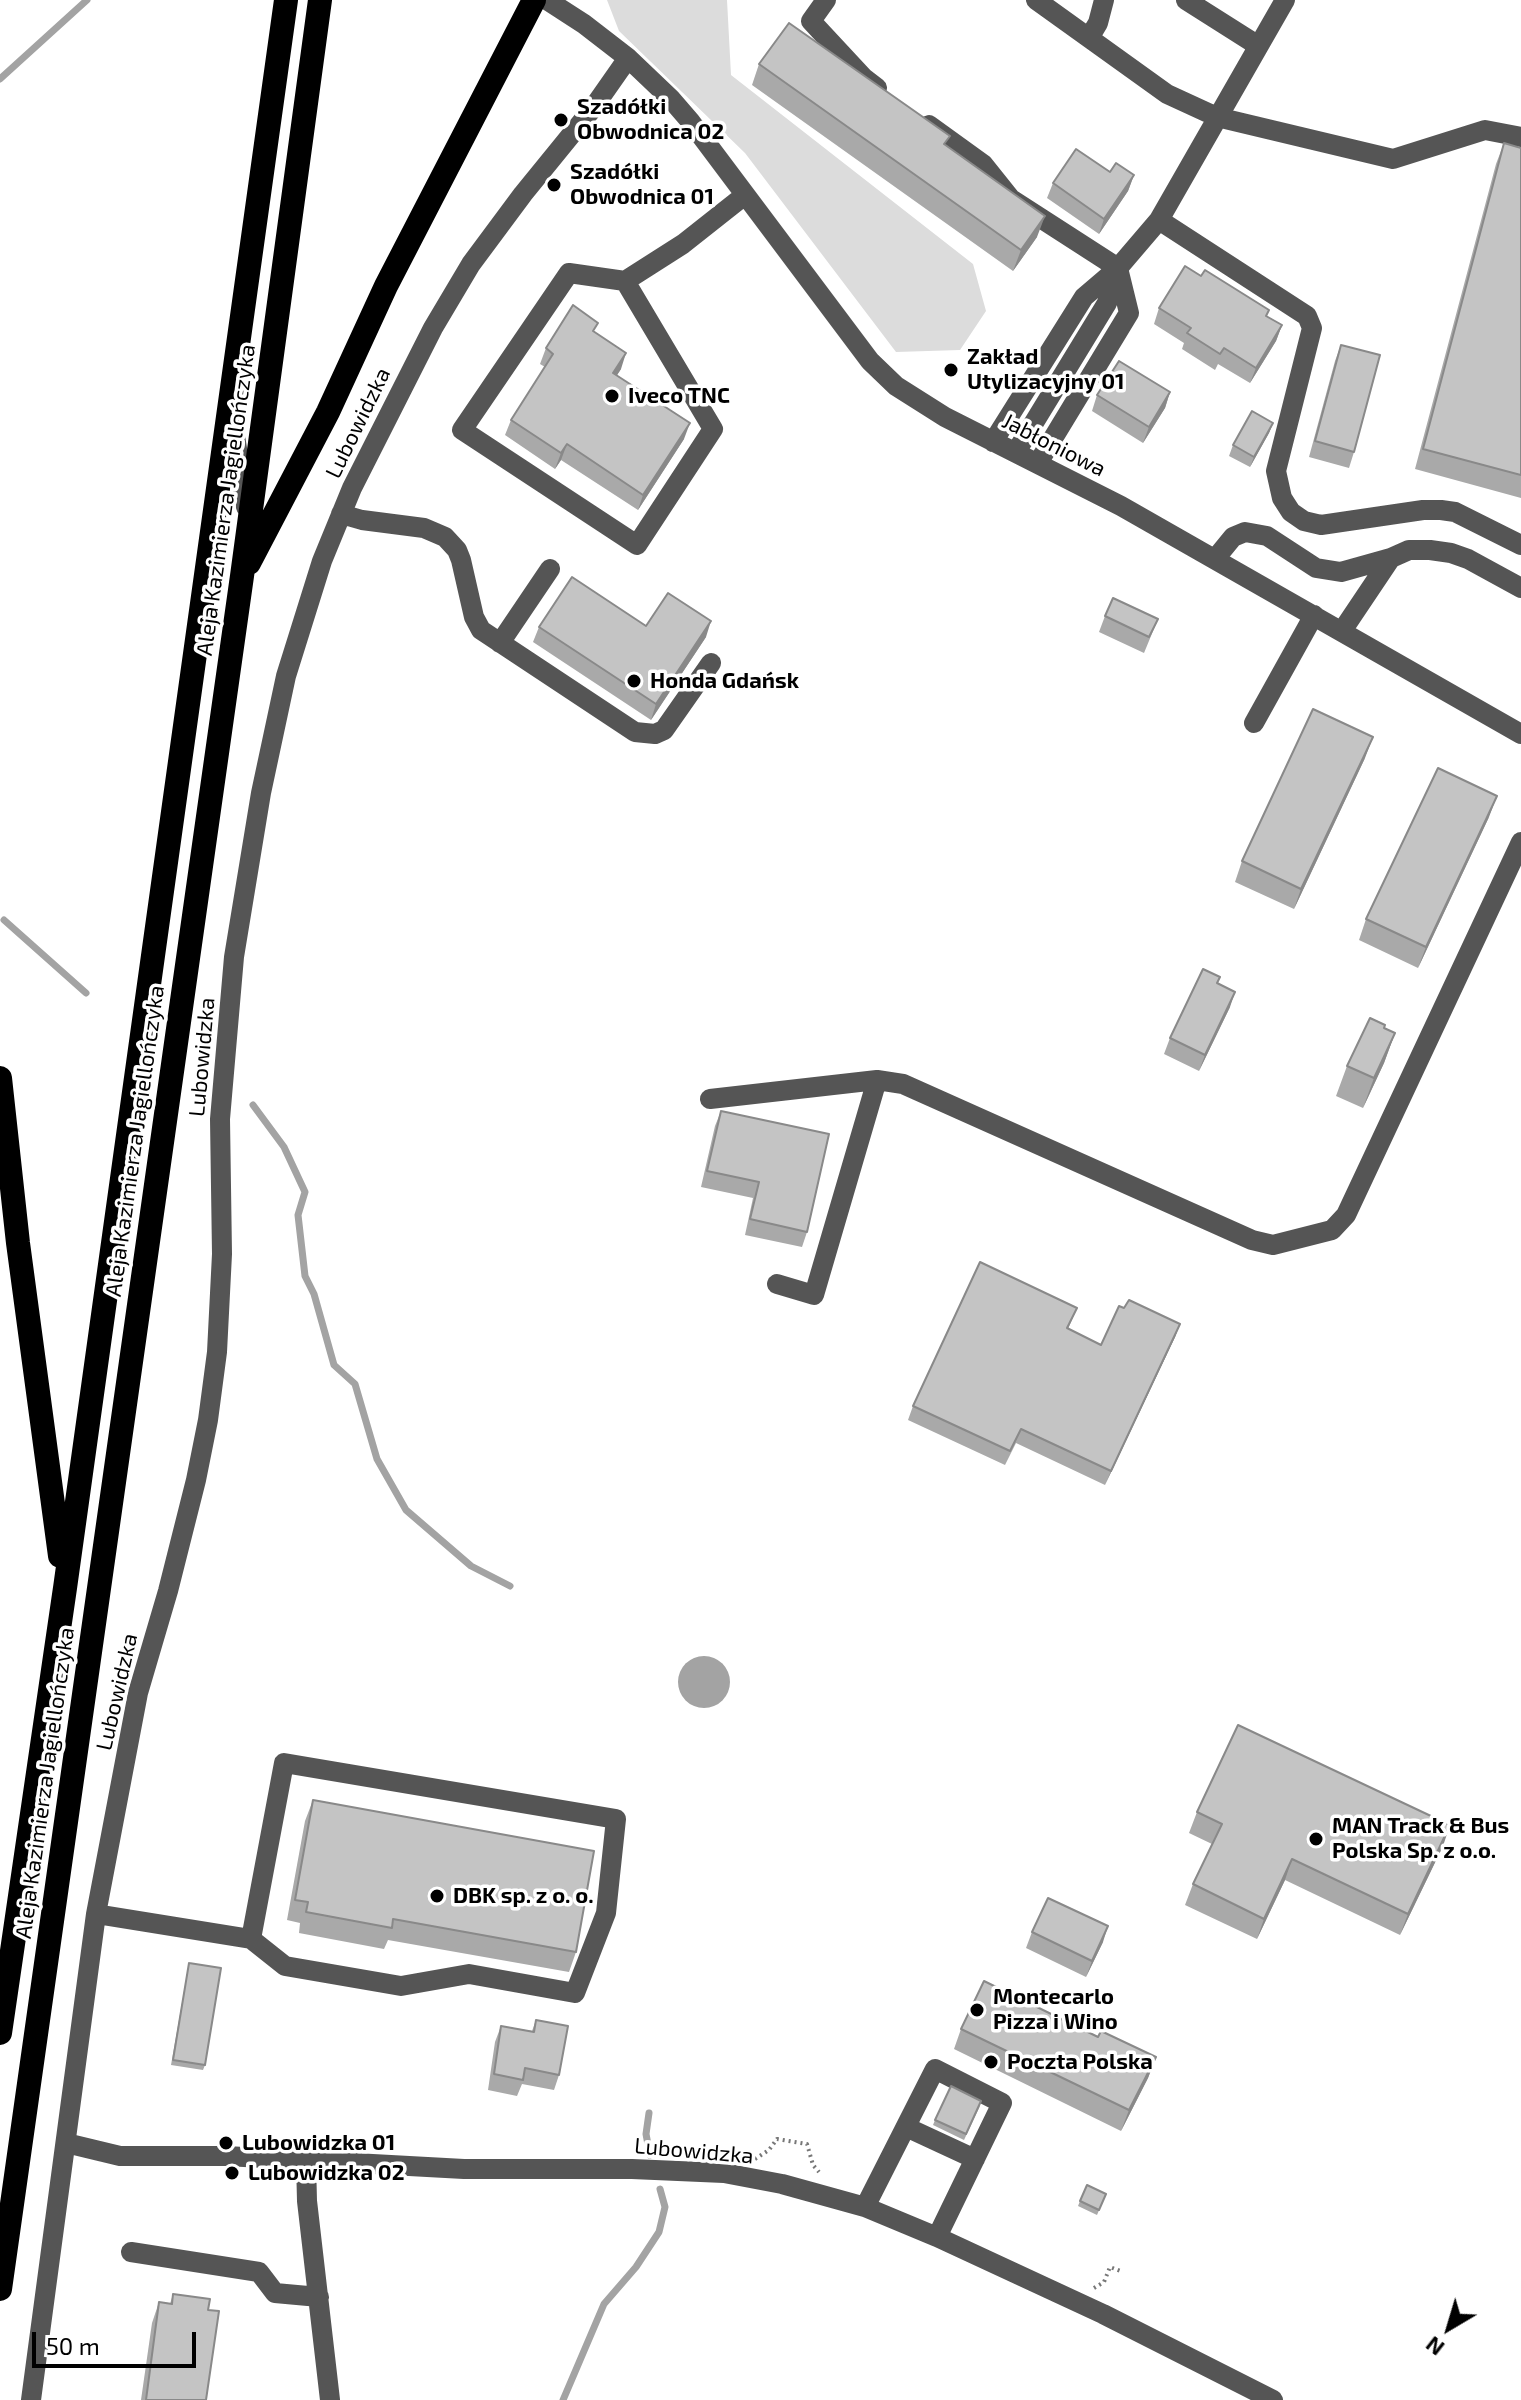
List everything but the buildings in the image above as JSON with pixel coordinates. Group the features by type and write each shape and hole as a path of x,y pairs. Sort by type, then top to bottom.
{"highway":[{"name":"Aleja Kazimierza Jagiellończyka","path":"0,2033 286,0"},
{"name":"Aleja Kazimierza Jagiellończyka","path":"0,2289 242,576 320,0"},
{"path":"242,576 328,412 386,286 534,0"},
{"path":"0,1078 18,1243 65,1588"}],"street":[{"name":"Jabłoniowa","path":"547,0 628,58 690,121 870,361 896,386 945,417 1121,506 1521,734"},
{"path":"826,0 811,21 864,78 888,95"},
{"path":"1036,0 1167,94 1217,117 1393,159 1485,130 1521,137"},
{"path":"1089,38 1098,23 1104,0"},
{"path":"1186,0 1257,45"},
{"path":"993,442 1084,297 1118,268 1159,220 1285,0"},
{"name":"Lubowidzka","path":"31,2400 96,1914 138,1693 168,1591 208,1420 217,1352 222,1254 220,1169 224,1064 234,957 249,861 286,676 322,561 341,514 401,387 433,328 471,264 593,108 628,58"},
{"path":"912,112 983,164 1011,199 1118,268 1129,313 1038,463"},
{"path":"625,281 713,429 637,545 462,430 569,273 625,281 683,244 745,195"},
{"path":"1159,220 1307,316 1312,328 1276,471 1282,498 1291,512 1304,521 1321,525 1423,510 1455,512 1521,545"},
{"path":"1016,452 1107,303 1118,268"},
{"path":"229,398 249,523"},
{"path":"213,518 266,403"},
{"path":"341,514 362,520 424,528 445,537 457,550 461,560 477,626 635,732 655,734 664,730 711,663"},
{"path":"1215,559 1233,537 1245,532 1267,536 1316,568 1341,572 1409,550 1430,550 1468,559 1521,588"},
{"path":"1342,631 1391,558"},
{"path":"500,643 550,569"},
{"path":"1254,723 1314,615"},
{"path":"710,1099 877,1080 903,1084 1252,1240 1273,1245 1332,1230 1346,1215 1521,842"},
{"path":"777,1284 814,1295 877,1080"},
{"path":"96,1914 251,1939 285,1966 401,1986 469,1974 575,1993 606,1913 616,1819 284,1763 251,1939"},
{"path":"865,2207 935,2069 1002,2103 937,2237"},
{"path":"906,2127 975,2159"},
{"name":"Lubowidzka","path":"66,2143 120,2156 226,2156 464,2169 632,2169 724,2173 782,2184 865,2207 937,2237 1117,2321 1273,2400"},
{"path":"306,2161 307,2201 330,2400"},
{"path":"131,2252 259,2272 275,2293 319,2297"}],"path":[{"path":"777,2139 807,2144"}],"shaded area":[{"path":"607,0 727,0 731,75 973,264 986,311 960,350 896,352 745,153 619,31"},
{"path":"704,1656 722,1664 730,1682 722,1700 704,1708 686,1700 678,1682 686,1664"}],"waterway":[{"path":"0,79 87,0"},
{"path":"4,920 86,993"},
{"path":"253,1105 284,1147 305,1192 298,1215 305,1276 314,1294 334,1365 355,1384 377,1459 406,1510 471,1566 510,1586"},
{"path":"649,2113 646,2134 650,2155"},
{"path":"563,2400 604,2304 636,2267 659,2232 665,2207 660,2189"}],"place":[{"name":"Szadółki Obwodnica 02","path":"561,120"},
{"name":"Szadółki Obwodnica 01","path":"554,185"},
{"name":"Zakład Utylizacyjny 01","path":"951,370"},
{"name":"Iveco TNC","path":"612,396"},
{"name":"Honda Gdańsk","path":"634,681"},
{"name":"MAN Track & Bus Polska Sp. z o.o.","path":"1316,1839"},
{"name":"DBK sp. z o. o.","path":"437,1896"},
{"name":"Montecarlo Pizza i Wino","path":"977,2010"},
{"name":"Poczta Polska","path":"991,2062"},
{"name":"Lubowidzka 01","path":"226,2143"},
{"name":"Lubowidzka 02","path":"232,2173"}]}
